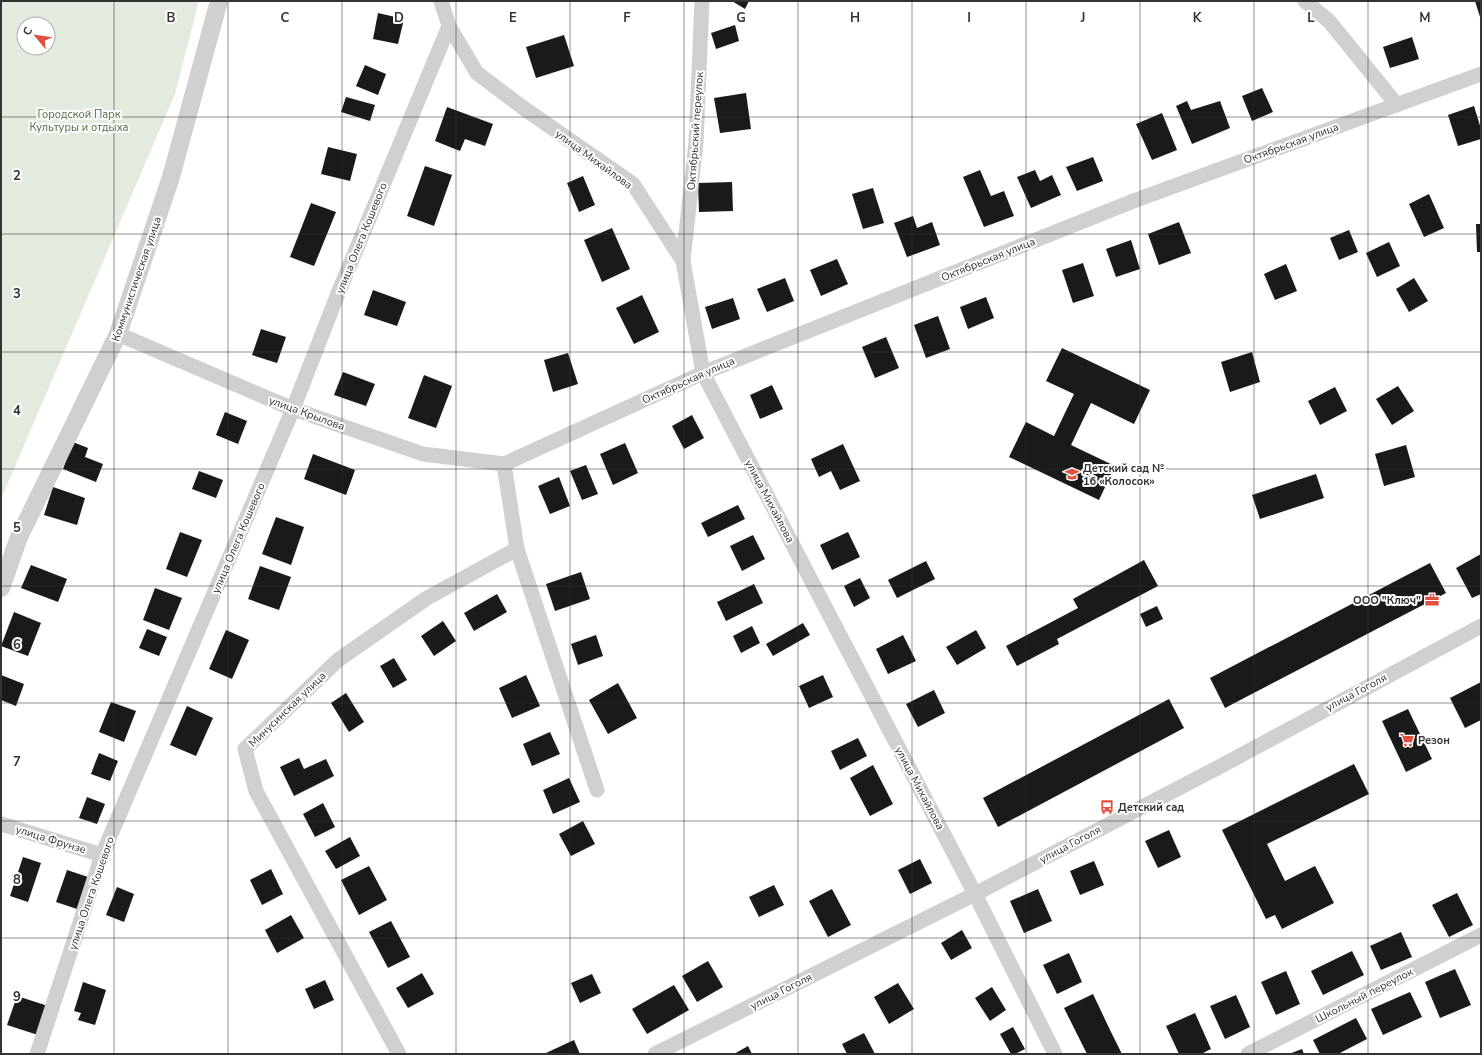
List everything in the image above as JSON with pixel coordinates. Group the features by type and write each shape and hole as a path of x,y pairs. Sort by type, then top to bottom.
{"street":[{"name":"Коммунистическая улица","path":"1,588 19,537 118,334 171,176 219,1"},
{"name":"улица Михайлова","path":"441,1 449,26 477,72 522,107 633,184 684,261 703,372 975,894 1055,1054"},
{"name":"Октябрьский переулок","path":"684,261 696,142 702,1"},
{"path":"1305,1 1329,21 1397,105"},
{"name":"улица Олега Кошевого","path":"37,1054 102,855 293,410 342,283 449,26"},
{"name":"Октябрьская улица","path":"504,464 703,372 1136,200 1357,118 1481,74"},
{"name":"улица Крылова","path":"118,334 293,410 423,454 504,464"},
{"path":"504,464 517,549 597,790"},
{"name":"Минусинская улица","path":"399,1054 256,791 245,749 338,660 428,598 517,549"},
{"name":"улица Гоголя","path":"655,1054 975,894 1221,766 1481,626"},
{"name":"улица Фрунзе","path":"1,824 102,855"},
{"name":"Школьный переулок","path":"1248,1054 1481,935"}],"green space":[{"name":"Городской Парк Культуры и отдыха","path":"1,1 199,1 175,94 1,499"}],"building":[{"path":"732,1 749,1 745,9"},
{"path":"1475,1 1481,1 1481,20"},
{"path":"378,13 404,19 398,44 373,39"},
{"path":"735,25 739,41 716,49 711,33"},
{"path":"564,35 574,66 536,78 526,47"},
{"path":"1412,37 1419,59 1390,68 1383,47"},
{"path":"365,65 386,74 378,95 356,86"},
{"path":"1262,88 1273,112 1252,121 1242,96"},
{"path":"746,93 751,129 720,133 714,98"},
{"path":"346,97 375,105 370,121 341,112"},
{"path":"1187,101 1191,110 1220,101 1230,128 1192,144 1176,106"},
{"path":"1474,106 1481,129 1481,139 1458,146 1448,115"},
{"path":"447,107 493,124 485,146 465,139 460,151 435,141"},
{"path":"1162,113 1177,150 1152,160 1136,124"},
{"path":"328,147 357,154 350,181 321,174"},
{"path":"1093,157 1103,181 1077,191 1066,167"},
{"path":"425,166 452,175 434,226 407,216"},
{"path":"980,170 991,196 1004,191 1014,216 984,227 963,177"},
{"path":"1035,170 1040,181 1052,175 1061,195 1031,208 1017,177"},
{"path":"583,176 595,205 579,212 567,183"},
{"path":"732,182 733,211 699,212 698,183"},
{"path":"873,188 884,223 863,229 852,194"},
{"path":"1429,194 1444,228 1424,237 1409,204"},
{"path":"311,203 336,212 314,266 290,257"},
{"path":"913,216 917,228 932,222 940,245 907,257 894,223"},
{"path":"1179,222 1191,253 1159,265 1148,234"},
{"path":"1476,224 1481,224 1481,252 1477,252"},
{"path":"612,228 630,269 602,282 584,240"},
{"path":"1349,230 1358,252 1339,260 1330,238"},
{"path":"1131,240 1140,269 1116,277 1106,249"},
{"path":"1389,242 1400,266 1377,277 1366,253"},
{"path":"837,259 848,284 821,296 810,270"},
{"path":"1083,263 1094,296 1073,303 1062,270"},
{"path":"1286,264 1297,291 1275,300 1264,274"},
{"path":"785,278 794,301 767,312 757,289"},
{"path":"1414,278 1428,301 1409,312 1396,289"},
{"path":"373,290 406,302 397,326 364,315"},
{"path":"642,295 659,332 634,344 616,308"},
{"path":"986,297 994,318 968,329 960,307"},
{"path":"733,298 740,319 712,329 705,307"},
{"path":"938,316 950,349 926,358 914,325"},
{"path":"261,329 286,337 277,363 252,355"},
{"path":"886,337 899,368 875,378 862,347"},
{"path":"1062,348 1150,390 1134,424 1091,403 1071,445 1115,466 1099,500 1009,457 1026,422 1054,436 1074,394 1046,381"},
{"path":"1252,352 1260,382 1230,392 1221,362"},
{"path":"568,353 578,384 553,392 544,360"},
{"path":"343,372 375,384 366,406 334,395"},
{"path":"424,375 452,386 436,428 408,418"},
{"path":"772,385 783,409 760,419 750,395"},
{"path":"1398,386 1414,411 1392,425 1376,399"},
{"path":"1335,387 1347,411 1320,425 1308,401"},
{"path":"225,412 247,421 238,444 216,435"},
{"path":"692,415 704,438 684,449 672,426"},
{"path":"73,442 88,448 85,457 103,464 96,482 63,469"},
{"path":"625,443 638,473 613,485 600,454"},
{"path":"843,444 860,481 840,490 831,471 819,477 811,459"},
{"path":"1406,445 1415,477 1384,486 1375,454"},
{"path":"313,454 355,470 346,495 304,479"},
{"path":"586,465 598,494 582,500 570,471"},
{"path":"199,471 223,480 216,498 192,489"},
{"path":"1316,474 1324,498 1260,519 1252,495"},
{"path":"559,477 570,506 550,514 538,486"},
{"path":"53,487 85,498 77,525 44,515"},
{"path":"738,505 745,519 708,537 701,523"},
{"path":"276,517 304,527 291,565 262,554"},
{"path":"180,532 202,540 187,577 166,569"},
{"path":"848,532 860,557 832,570 820,545"},
{"path":"753,535 765,559 742,571 730,546"},
{"path":"1481,554 1481,594 1472,598 1456,568"},
{"path":"1144,560 1158,586 1057,639 1059,644 1017,666 1006,646 1078,608 1073,599"},
{"path":"926,561 935,579 897,598 888,580"},
{"path":"1430,563 1446,593 1225,708 1210,678"},
{"path":"31,565 67,579 58,602 21,588"},
{"path":"260,566 291,577 279,610 248,599"},
{"path":"581,572 590,599 555,611 546,584"},
{"path":"860,578 870,598 854,607 844,586"},
{"path":"754,584 763,603 726,621 717,602"},
{"path":"155,588 182,598 169,630 143,620"},
{"path":"497,594 507,612 474,631 464,613"},
{"path":"1157,606 1163,619 1146,627 1140,614"},
{"path":"14,612 41,623 28,656 1,646"},
{"path":"443,621 456,641 434,656 421,636"},
{"path":"803,623 810,635 773,656 766,644"},
{"path":"752,626 760,643 741,653 733,636"},
{"path":"147,629 167,637 159,656 139,648"},
{"path":"226,630 249,640 232,679 209,669"},
{"path":"976,630 986,648 957,665 946,647"},
{"path":"596,635 603,656 578,665 571,644"},
{"path":"903,635 916,661 888,674 876,649"},
{"path":"394,658 407,680 393,688 380,666"},
{"path":"1,675 24,684 16,706 1,700"},
{"path":"526,675 540,706 512,718 499,688"},
{"path":"823,675 833,697 809,708 799,686"},
{"path":"1481,682 1481,720 1465,728 1450,698"},
{"path":"618,683 637,718 608,734 589,700"},
{"path":"934,690 945,713 918,727 906,704"},
{"path":"346,693 364,722 349,732 331,703"},
{"path":"1169,699 1184,728 998,827 983,798"},
{"path":"111,702 136,711 124,742 99,732"},
{"path":"187,706 213,718 196,756 170,745"},
{"name":"Резон","path":"1408,709 1432,759 1406,772 1382,721"},
{"path":"550,732 560,754 532,766 523,744"},
{"path":"858,738 867,756 840,770 831,751"},
{"path":"99,753 118,761 110,781 91,774"},
{"path":"299,758 304,769 326,759 334,776 294,796 280,767"},
{"path":"1354,764 1369,794 1267,844 1285,881 1315,866 1334,903 1282,929 1275,915 1266,919 1222,830"},
{"path":"873,765 893,804 870,816 850,778"},
{"path":"569,778 580,802 553,814 543,790"},
{"path":"87,797 105,804 97,824 79,818"},
{"path":"323,803 335,827 315,837 303,814"},
{"path":"583,821 595,844 571,856 559,834"},
{"path":"1169,830 1181,857 1158,868 1145,841"},
{"path":"350,837 360,856 336,869 325,851"},
{"path":"23,857 41,863 28,902 10,896"},
{"path":"920,859 932,883 910,894 898,870"},
{"path":"1094,861 1104,885 1080,895 1070,871"},
{"path":"369,866 387,900 359,915 341,880"},
{"path":"271,869 283,894 262,905 250,880"},
{"path":"67,870 94,879 83,911 56,902"},
{"path":"774,885 784,905 759,917 749,897"},
{"path":"117,887 134,894 124,922 106,915"},
{"path":"832,889 851,925 828,937 809,901"},
{"path":"1038,889 1052,921 1024,933 1010,901"},
{"path":"1457,893 1473,925 1449,937 1432,905"},
{"path":"291,915 304,938 277,953 265,930"},
{"path":"391,921 410,957 388,968 369,932"},
{"path":"962,930 972,948 951,960 941,943"},
{"path":"1401,932 1412,957 1381,970 1370,946"},
{"path":"1352,951 1364,975 1323,995 1311,971"},
{"path":"1069,953 1082,982 1057,994 1043,965"},
{"path":"708,961 723,987 697,1002 682,976"},
{"path":"1455,969 1471,1005 1440,1018 1425,982"},
{"path":"1286,971 1300,1004 1276,1015 1261,982"},
{"path":"422,973 434,994 408,1008 396,988"},
{"path":"592,974 601,993 580,1003 571,983"},
{"path":"325,980 334,1000 314,1009 305,989"},
{"path":"83,982 106,990 95,1025 78,1020 81,1013 74,1011"},
{"path":"898,983 914,1009 889,1024 874,997"},
{"path":"674,985 689,1010 647,1034 632,1009"},
{"path":"992,987 1006,1010 990,1021 975,998"},
{"path":"1410,992 1422,1017 1383,1035 1371,1009"},
{"path":"1093,994 1122,1054 1087,1054 1064,1008"},
{"path":"1236,995 1250,1027 1225,1039 1210,1006"},
{"path":"17,996 48,1006 38,1035 7,1025"},
{"path":"1195,1013 1211,1049 1201,1054 1179,1054 1166,1026"},
{"path":"1356,1018 1367,1039 1338,1054 1320,1054 1313,1040"},
{"path":"1013,1027 1025,1049 1015,1054 1011,1054 1000,1034"},
{"path":"864,1033 875,1054 847,1054 842,1044"},
{"path":"574,1040 580,1054 546,1053"},
{"path":"748,1046 752,1054 734,1054"},
{"path":"1302,1049 1304,1054 1289,1054"}],"place":[{"name":"Детский сад № 16 «Колосок»","path":"1072,474"},
{"name":"ООО \"Ключ\"","path":"1432,600"},
{"name":"Резон","path":"1407,740"},
{"name":"Детский сад","path":"1107,807"}]}
